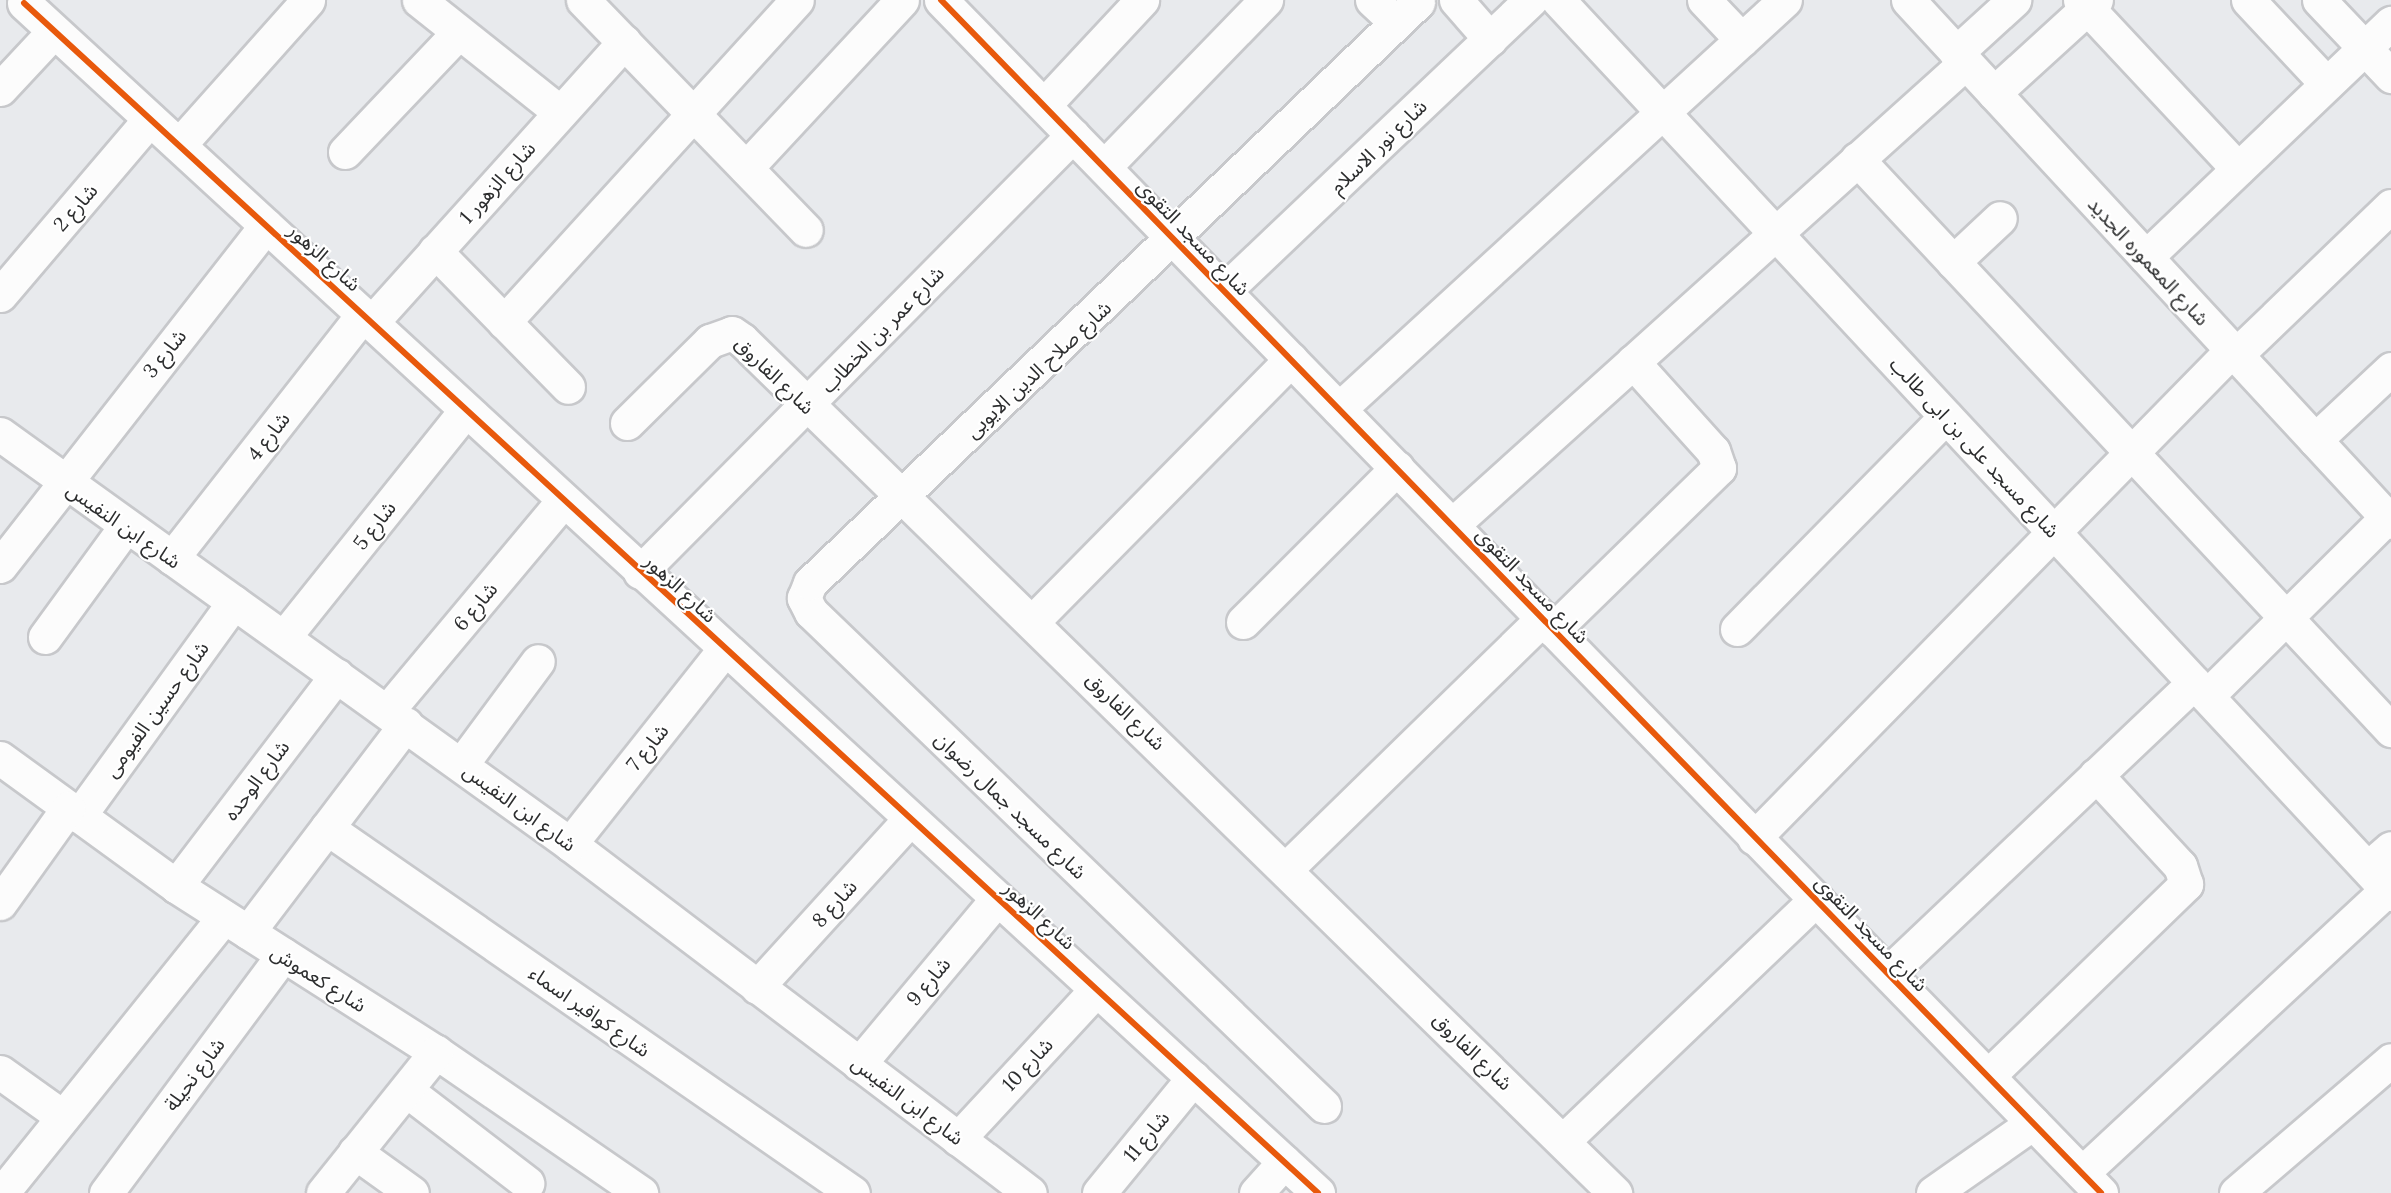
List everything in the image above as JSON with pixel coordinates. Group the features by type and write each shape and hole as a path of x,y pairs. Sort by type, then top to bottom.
{"street":[{"path":"179,145 308,0"},
{"path":"419,0 560,112"},
{"path":"583,0 806,230"},
{"path":"504,322 797,0"},
{"path":"746,168 902,0"},
{"name":"شارع مسجد التقوى","path":"942,0 1754,838 2092,1183"},
{"path":"1044,105 1142,0"},
{"path":"1104,167 1266,0"},
{"name":"شارع صلاح الدين الايوبى","path":"901,498 1175,240 1407,12 1372,0"},
{"path":"1456,0 1490,39"},
{"name":"شارع نور الاسلام","path":"1224,291 1531,0"},
{"name":"شارع مسجد على بن ابى طالب","path":"1558,0 2200,689 2384,875"},
{"path":"1704,0 1742,40"},
{"path":"1339,409 1785,0"},
{"name":"شارع المعموره الجديد","path":"1908,0 2389,520"},
{"path":"1452,525 1857,159 1961,58 2014,0"},
{"path":"2248,0 2327,84"},
{"path":"2319,0 2391,76"},
{"name":"شارع الزهور","path":"24,3 367,318 464,412 1318,1193"},
{"path":"1994,93 2088,3 2238,169"},
{"path":"2145,257 2391,23"},
{"path":"0,89 54,31"},
{"path":"345,152 458,33"},
{"name":"شارع الزهور 1","path":"367,318 435,251 624,42"},
{"name":"شارع 2","path":"0,295 150,119"},
{"name":"شارع عمر بن الخطاب","path":"640,572 808,405 1072,135"},
{"path":"1857,159 2391,730"},
{"path":"1754,838 2132,453 2234,352 2391,206"},
{"path":"1953,262 2000,218"},
{"name":"شارع 3","path":"0,566 62,481 266,225"},
{"path":"435,251 568,387"},
{"name":"شارع 4","path":"172,558 367,318"},
{"name":"شارع الفاروق","path":"627,423 710,341 732,333 901,498 1034,621 1564,1140 1615,1193"},
{"path":"1034,621 1291,359"},
{"path":"1287,868 1719,468 1713,451 1633,362"},
{"path":"2315,440 2391,369"},
{"name":"شارع 5","path":"284,638 464,412"},
{"path":"1737,629 1946,416"},
{"name":"شارع ابن النفيس","path":"0,434 62,481 397,717 570,844 1030,1193"},
{"path":"1243,622 1397,468"},
{"name":"شارع مسجد جمال رضوان","path":"901,498 810,583 806,605 1324,1106"},
{"name":"شارع 6","path":"2,1193 63,1117 236,924 327,828 397,717 563,501"},
{"path":"1888,973 2096,775 2286,618 2389,520"},
{"path":"45,637 126,526"},
{"name":"شارع حسين الفيومى","path":"0,903 234,602"},
{"name":"شارع 7","path":"570,844 724,650"},
{"path":"461,765 538,661"},
{"name":"شارع الوحده","path":"176,885 337,675"},
{"name":"شارع كعموش","path":"3,766 176,885 436,1052 637,1192"},
{"path":"1988,1076 2186,884 2180,866 2096,775"},
{"name":"شارع 8","path":"757,987 910,819"},
{"name":"شارع كوافير اسماء","path":"327,828 853,1193"},
{"path":"2092,1183 2384,875"},
{"name":"شارع 9","path":"859,1064 997,899"},
{"path":"1564,1140 1816,899"},
{"name":"شارع نحيلة","path":"106,1193 283,955"},
{"name":"شارع 10","path":"958,1138 1096,990"},
{"path":"323,1193 436,1052"},
{"path":"2236,1193 2391,1060"},
{"path":"0,1072 63,1117"},
{"name":"شارع 11","path":"1099,1193 1193,1078"},
{"path":"406,1090 527,1184"},
{"path":"1933,1193 2033,1122"},
{"path":"356,1152 412,1193"},
{"path":"1256,1193 1284,1162"}],"cycle path":[{"path":"941,0 2101,1193"},
{"path":"24,3 1318,1193"}]}
